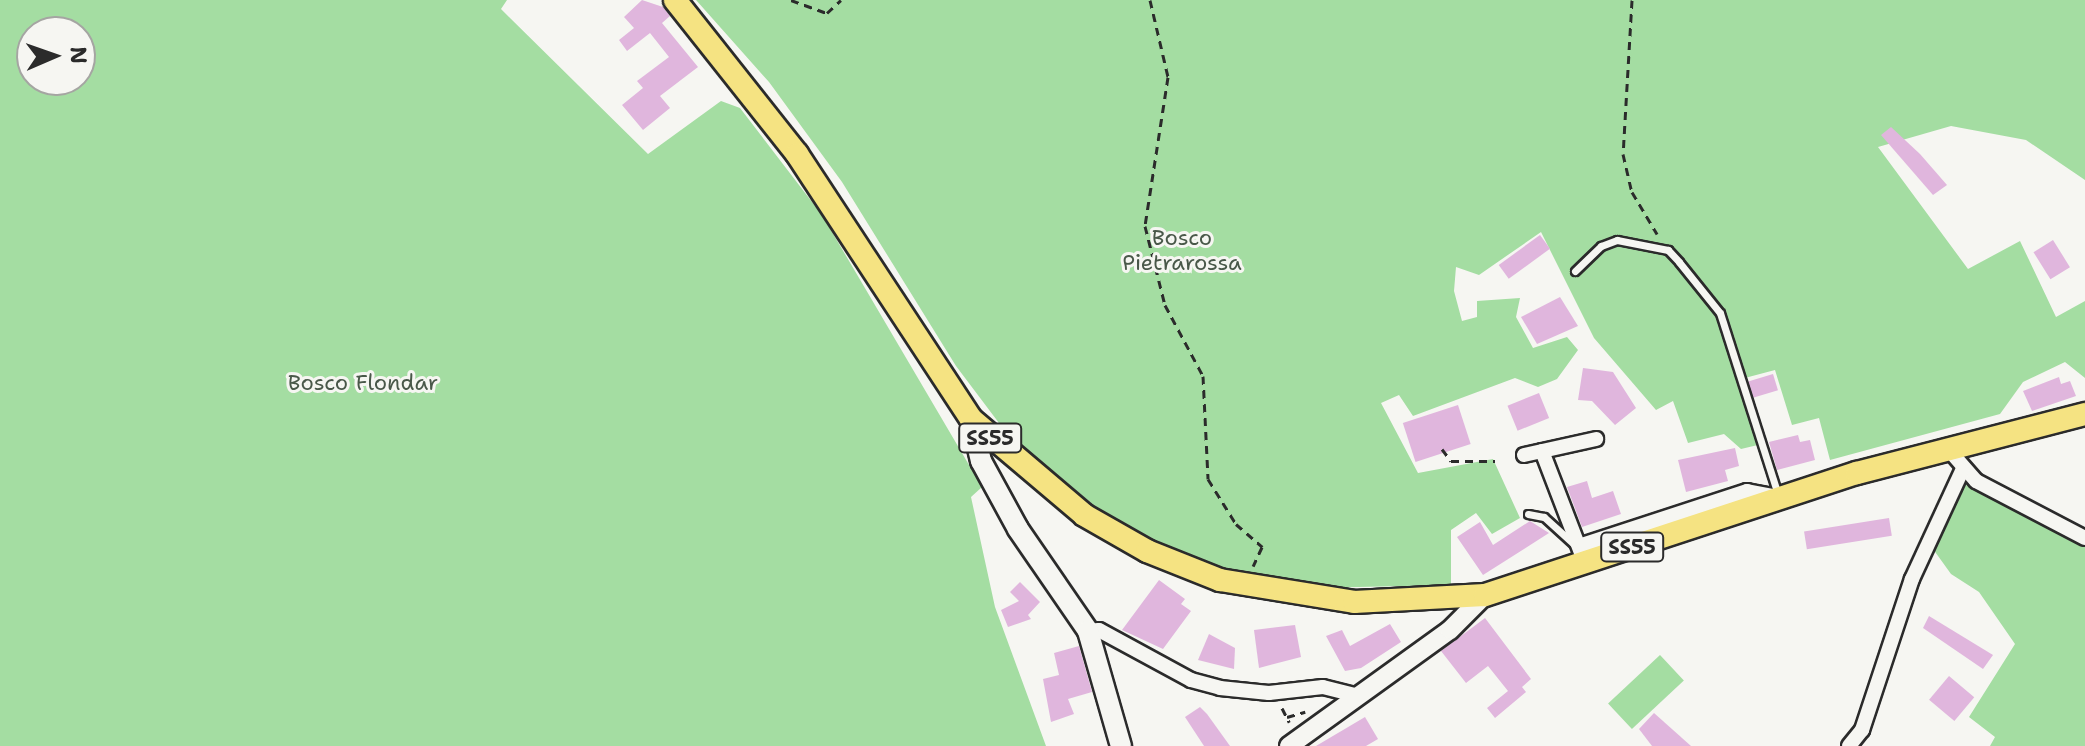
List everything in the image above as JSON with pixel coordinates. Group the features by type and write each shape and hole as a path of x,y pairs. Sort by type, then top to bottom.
{"main road":[{"name":"SS55","path":"675,0 797,154 971,419 1084,515 1147,551 1243,586 1354,602 1485,595 1582,555 1779,497 2085,414"},
{"path":"971,419 981,461 1010,515 1088,631 1121,746"}],"street":[{"path":"1524,455 1596,439"},
{"path":"1949,450 1962,471 2085,538"},
{"path":"1542,451 1582,555"},
{"path":"1849,746 1862,730 1912,579 1962,471"},
{"path":"1293,744 1450,630 1485,595"},
{"path":"1088,631 1099,630 1191,680 1269,693 1323,687 1359,696"}],"lane":[{"path":"1575,271 1617,240 1668,250 1720,313 1779,497"},
{"path":"1528,514 1544,517 1582,555"}],"path":[{"path":"791,0 827,13 841,0"},
{"path":"1150,0 1168,77 1145,226 1165,305 1203,376 1208,479 1236,524 1262,547 1243,586"},
{"path":"1632,0 1625,170 1668,250"},
{"path":"1442,449 1451,461 1495,461"},
{"path":"1269,693 1293,744"}],"green space":[{"name":"Bosco Flondar","path":"0,0 507,0 501,9 648,154 721,101 740,108 822,215 982,487 971,497 995,607 1046,746 0,746"},
{"name":"Bosco Pietrarossa","path":"696,0 2085,0 2085,180 2026,140 1951,126 1878,147 1968,269 2020,241 2056,317 2085,301 2085,378 2065,362 2023,382 2000,414 1830,460 1819,418 1792,425 1775,370 1741,379 1762,444 1741,449 1724,434 1688,443 1673,401 1656,410 1594,338 1541,232 1479,275 1456,267 1454,291 1462,321 1477,317 1477,301 1520,298 1516,317 1533,348 1567,337 1578,350 1557,379 1538,387 1515,378 1413,416 1399,395 1381,403 1418,473 1493,459 1520,518 1492,534 1476,513 1451,530 1451,585 1312,588 1235,573 1171,552 1108,517 1005,431 956,366 842,182 769,82"},
{"path":"1964,484 2085,547 2085,746 1990,746 1995,737 1969,717 2015,644 1979,592 1951,574 1933,549"},
{"path":"1660,655 1684,681 1632,729 1608,703"}],"building":[{"path":"642,0 663,7 670,16 662,23 698,67 660,96 670,108 643,130 622,105 643,88 637,81 669,57 650,33 627,51 619,40 634,28 624,17"},
{"path":"1891,127 1947,185 1933,195 1881,135"},
{"path":"1540,235 1550,249 1509,279 1499,265"},
{"path":"2053,240 2070,267 2050,279 2033,252"},
{"path":"1560,297 1578,326 1537,344 1521,317"},
{"path":"1583,368 1613,372 1636,408 1615,425 1592,401 1578,400"},
{"path":"1773,374 1778,390 1753,398 1748,382"},
{"path":"2059,377 2061,384 2070,381 2076,396 2032,411 2023,391"},
{"path":"1539,393 1549,418 1518,431 1507,406"},
{"path":"1458,405 1471,444 1416,462 1403,423"},
{"path":"1798,435 1800,442 1810,440 1815,460 1777,470 1769,442"},
{"path":"1735,448 1739,466 1725,470 1728,481 1686,492 1678,460"},
{"path":"1587,481 1592,498 1613,491 1621,514 1582,527 1567,487"},
{"path":"1889,518 1892,536 1807,549 1804,531"},
{"path":"1530,521 1549,533 1483,575 1457,537 1480,522 1493,545"},
{"path":"1159,580 1185,599 1181,604 1191,611 1163,649 1122,630"},
{"path":"1020,582 1040,602 1028,615 1031,619 1008,627 1001,610 1019,601 1010,592"},
{"path":"1929,616 1993,655 1983,669 1923,628"},
{"path":"1485,618 1531,679 1522,687 1526,692 1495,718 1487,708 1508,691 1488,666 1466,683 1441,651"},
{"path":"1390,624 1401,642 1361,668 1345,671 1326,636 1342,630 1350,646"},
{"path":"1295,625 1301,657 1259,668 1254,630"},
{"path":"1209,634 1235,648 1234,669 1198,660"},
{"path":"1079,646 1092,692 1068,699 1074,714 1051,722 1043,679 1059,675 1054,653"},
{"path":"1949,676 1974,697 1954,721 1929,700"},
{"path":"1200,707 1230,746 1204,746 1185,717"},
{"path":"1654,713 1691,746 1652,746 1639,729"},
{"path":"1365,717 1378,739 1366,746 1316,746"}]}
